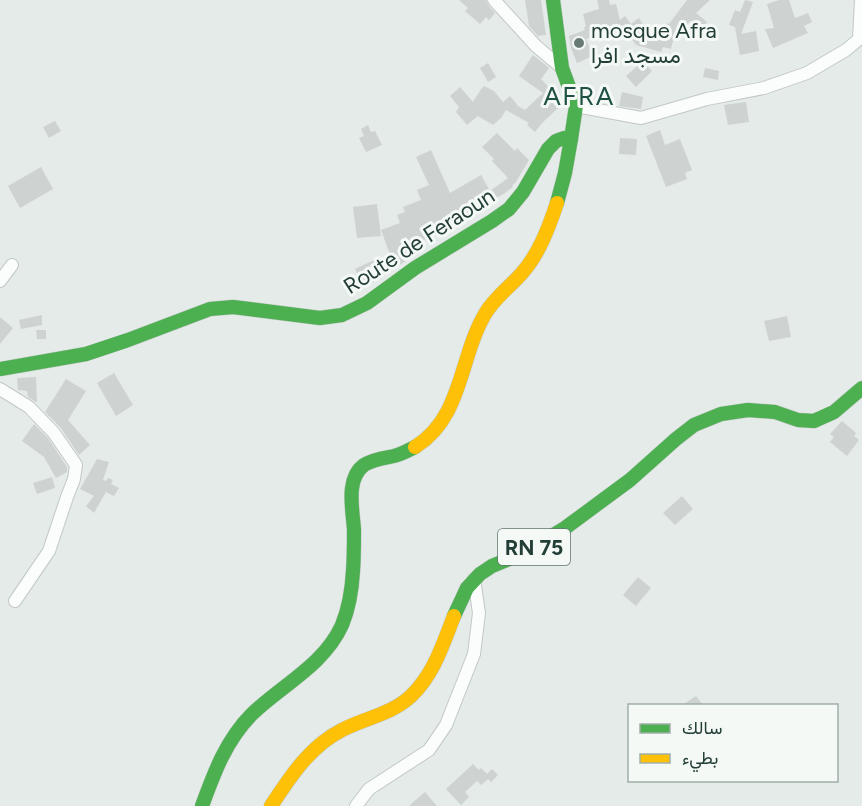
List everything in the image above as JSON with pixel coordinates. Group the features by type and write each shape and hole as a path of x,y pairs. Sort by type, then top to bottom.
{"main road":[{"path":"202,806 225,749 238,729 261,706 317,659 332,642 341,626 350,603 353,581 352,501 354,480 359,469 370,462 401,454 420,444 435,431 446,416 485,312 523,272 545,236 568,159 576,106 562,68 554,0"},
{"name":"Route de Feraoun","path":"0,369 86,354 210,309 233,307 320,318 342,315 367,303 415,268 509,209 523,192 548,149 556,141 564,138 572,139"},
{"name":"RN 75","path":"271,806 292,774 312,751 333,734 389,711 410,698 437,661 462,596 474,579 485,570 525,552 565,528 634,477 667,446 705,419 736,411 754,410 777,413 794,420 816,421 834,411 862,388"}],"street":[{"path":"494,0 536,46 562,68"},
{"path":"576,106 641,118 707,99 764,88 807,73 846,50 859,39 861,0"},
{"path":"0,281 12,265"},
{"path":"0,389 29,407 54,433 76,465 74,478 49,551 15,601"},
{"path":"356,806 369,789 429,750 446,725 474,654 479,613 474,579"}],"building":[{"path":"459,0 486,0 495,13 489,20 486,17 480,24 465,11 468,8"},
{"path":"525,0 541,0 546,35 538,36 529,26"},
{"path":"597,0 609,0 610,5 616,4 620,20 625,16 631,24 639,18 648,32 658,34 667,23 669,24 687,0 710,0 696,13 707,22 702,30 690,21 677,39 674,37 671,49 663,47 661,52 636,45 625,30 586,39 593,56 577,63 569,36 585,30 583,14 599,9"},
{"path":"745,0 753,2 741,34 756,31 759,51 740,55 735,27 729,25 735,10 740,12"},
{"path":"789,0 795,18 808,13 812,22 804,26 808,33 773,48 765,29 774,28 767,4"},
{"path":"533,55 549,68 541,79 563,102 561,106 552,102 558,108 535,132 527,125 529,123 506,110 493,125 478,116 467,125 456,112 459,107 450,96 460,87 473,102 484,86 494,91 503,102 510,96 518,106 525,110 543,93 519,76"},
{"path":"643,61 652,71 636,87 626,76"},
{"path":"488,63 496,77 488,82 480,68"},
{"path":"705,68 719,71 718,80 703,77"},
{"path":"622,92 643,97 641,109 619,106"},
{"path":"746,102 749,122 728,125 724,105"},
{"path":"55,121 61,131 49,138 43,127"},
{"path":"368,125 371,132 375,131 382,145 366,152 359,138 364,136 361,129"},
{"path":"660,130 665,145 680,139 692,170 685,173 687,179 666,187 646,136"},
{"path":"497,133 515,151 517,148 529,160 513,187 453,224 429,235 430,238 411,245 413,253 404,255 406,261 395,268 381,230 400,223 397,215 405,212 403,207 421,200 417,190 429,185 416,157 431,150 450,193 481,175 490,191 508,178 482,147"},
{"path":"620,138 637,139 636,155 619,154"},
{"path":"41,167 53,189 20,208 8,186"},
{"path":"377,204 381,236 357,238 353,207"},
{"path":"374,260 382,278 363,287 355,269"},
{"path":"42,315 42,325 21,329 19,320"},
{"path":"787,316 791,337 769,341 764,321"},
{"path":"0,317 13,328 0,344"},
{"path":"36,330 46,330 46,339 37,339"},
{"path":"114,373 133,405 116,416 97,383"},
{"path":"36,377 37,402 28,397 27,391 18,390 17,378"},
{"path":"66,379 86,391 68,420 90,445 79,455 61,428 45,412"},
{"path":"842,421 856,433 854,436 859,440 847,456 830,442 834,437 830,434"},
{"path":"34,424 48,438 67,467 67,472 56,478 44,457 22,441"},
{"path":"97,459 109,462 103,480 106,481 108,478 113,480 111,484 119,488 114,496 106,492 94,513 86,506 94,496 80,489"},
{"path":"52,477 55,488 37,494 33,483"},
{"path":"682,496 693,509 675,525 663,513"},
{"path":"638,577 651,588 636,606 623,595"},
{"path":"696,696 702,704 684,704"},
{"path":"473,764 487,774 492,769 498,775 491,782 488,779 481,785 477,781 465,792 469,797 461,805 446,789"},
{"path":"425,792 437,806 409,806"}],"traffic: fast":[{"path":"553,0 562,68 576,106 571,139"},
{"path":"0,369 86,354 210,309 233,307 320,318 342,315 367,303 415,268 509,209 523,192 548,149 556,141 564,138 571,139 557,203"},
{"path":"454,616 467,588 480,574 492,566 526,552 565,528 630,480 694,425 721,414 748,410 775,412 798,420 814,421 834,412 862,388"},
{"path":"202,806 222,757 243,724 264,703 314,663 325,652 342,625 352,585 354,561 352,487 358,471 371,461 397,455 415,447"}],"traffic: slow":[{"path":"415,447 443,420 458,386 476,331 489,308 534,257 557,203"},
{"path":"271,806 293,773 320,745 342,730 387,712 411,696 432,668 454,616"}],"place":[{"name":"mosque Afra مسجد افرا","path":"579,43"}],"district":[{"name":"AFRA","path":"579,96"}]}
